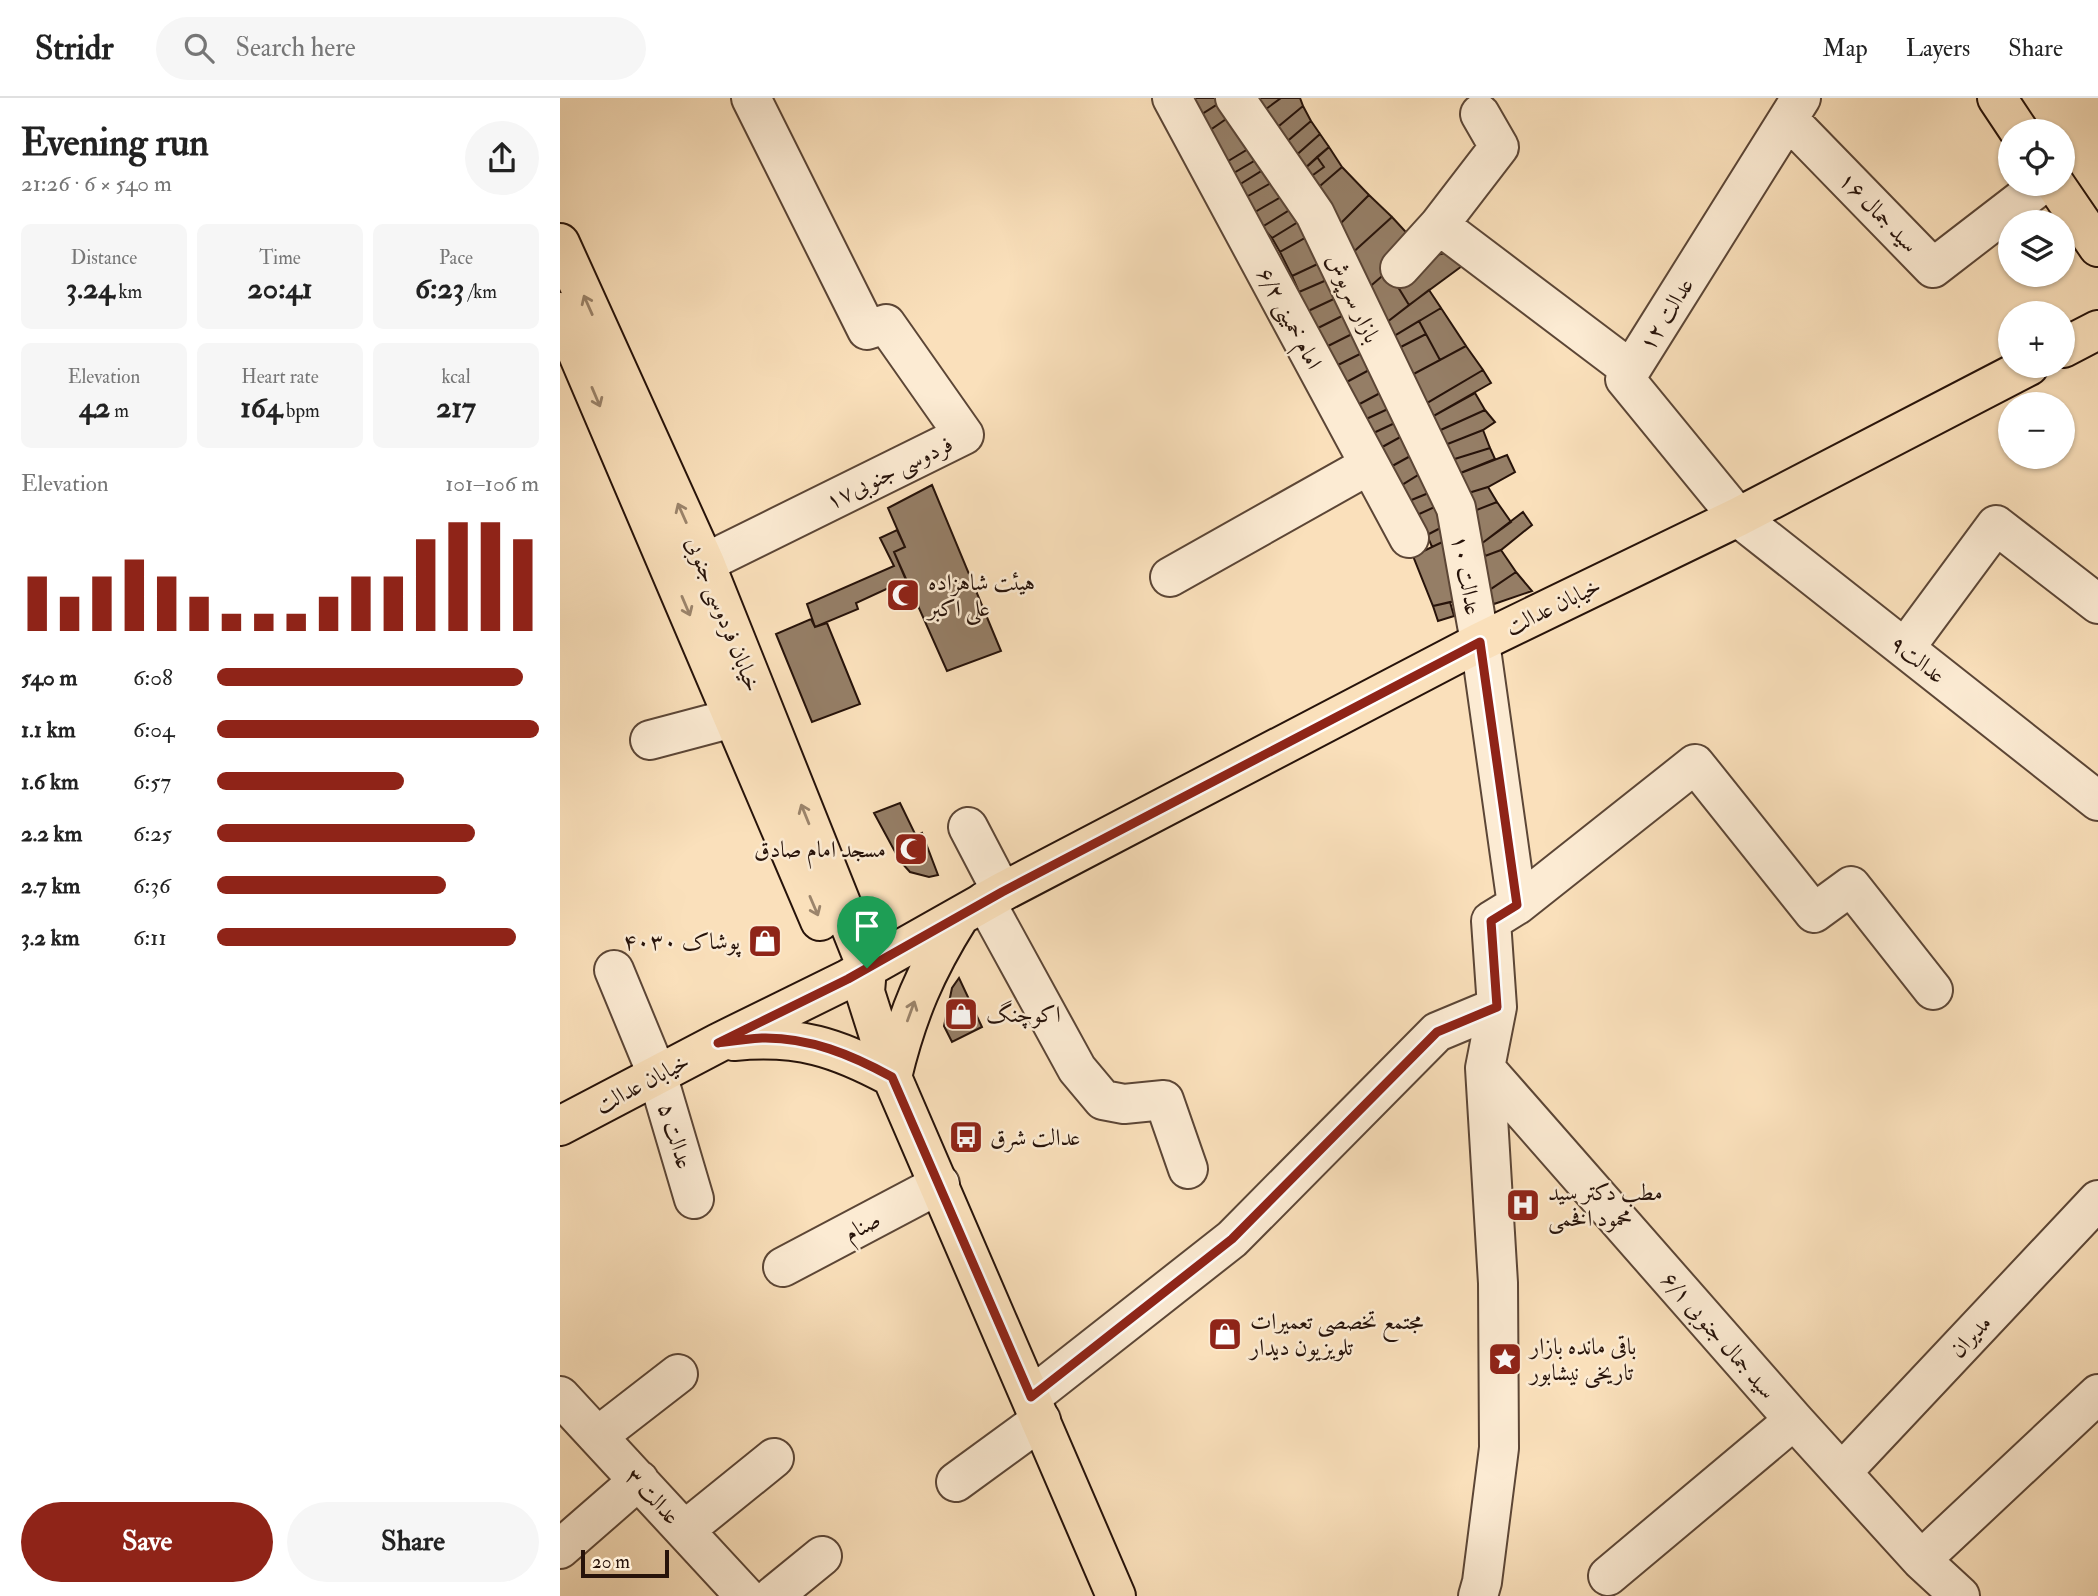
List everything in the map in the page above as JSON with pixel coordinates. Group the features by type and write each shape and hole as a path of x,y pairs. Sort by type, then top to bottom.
{"main road":[{"path":"1997,98 2011,119"},
{"path":"2063,196 2098,247"},
{"name":"خیابان فردوسی جنوبی","path":"560,243 705,563 860,980 892,1077 1116,1596"},
{"name":"خیابان فردوسی جنوبی","path":"560,312 827,938 860,980"},
{"path":"2075,342 2098,330"},
{"name":"خیابان عدالت","path":"560,1126 718,1043 860,980 983,902 1480,642 1738,517 2006,378"},
{"path":"718,1043 764,1038 808,1042 852,1055 892,1077 902,1034 938,951 983,902"}],"street":[{"name":"فردوسی جنوبی۱۷","path":"705,563 964,435 886,324 867,330 751,98"},
{"name":"امام خمینی ۶/۲","path":"1171,98 1409,538"},
{"name":"بازار سرپوش","path":"1235,98 1315,214 1456,508"},
{"name":"سید جمال ۱۶","path":"1794,108 1933,268 2026,196"},
{"name":"عدالت ۱۲","path":"1738,517 1625,379 1794,108"},
{"path":"1400,268 1439,225 1499,146 1480,114"},
{"path":"1439,225 1631,370"},
{"path":"1170,577 1369,464"},
{"name":"عدالت ۱۰","path":"1456,508 1480,642 1517,905"},
{"name":"عدالت۹","path":"1738,517 2098,801"},
{"path":"1905,648 1996,524 2098,604"},
{"path":"650,740 733,718"},
{"path":"1478,1596 1499,1448 1498,1283 1485,1068 1497,1007 1491,921 1517,905 1695,764 1814,913 1851,886 1933,990"},
{"path":"968,827 983,902 1077,1069 1103,1100 1124,1104 1164,1100 1188,1169"},
{"name":"عدالت ۵","path":"614,970 657,1074 694,1199"},
{"path":"956,1482 1036,1408 1232,1239 1437,1032 1497,1007"},
{"name":"سید جمال جنوبی ۶/۱","path":"1485,1068 1794,1420 1921,1560 1960,1596"},
{"name":"صنام","path":"783,1268 940,1184"},
{"name":"مدیران","path":"1842,1472 2098,1200"},
{"path":"598,1436 678,1374"},
{"path":"1921,1560 2098,1394"},
{"name":"عدالت ۳","path":"560,1396 745,1596"},
{"path":"1608,1576 1794,1420"},
{"path":"685,1530 774,1458"},
{"path":"560,1549 639,1480"},
{"path":"773,1596 822,1556"}],"building":[{"path":"1194,98 1220,98 1221,102 1191,121 1186,103"},
{"path":"1253,98 1281,98 1262,112"},
{"path":"1281,98 1300,98 1303,106 1273,131 1262,112"},
{"path":"1221,102 1229,117 1200,137 1191,121"},
{"path":"1303,106 1311,121 1283,145 1273,131"},
{"path":"1229,117 1253,146 1220,166 1200,137"},
{"path":"1311,121 1320,134 1292,159 1283,145"},
{"path":"1320,134 1329,147 1301,172 1292,159"},
{"path":"1253,146 1261,157 1227,177 1220,166"},
{"path":"1329,147 1342,167 1313,192 1306,180 1324,167 1317,157"},
{"path":"1261,157 1266,168 1234,188 1227,177"},
{"path":"1317,157 1324,167 1306,180 1301,172"},
{"path":"1342,167 1369,195 1335,229 1313,192"},
{"path":"1266,168 1276,180 1241,200 1234,188"},
{"path":"1276,180 1286,194 1250,215 1241,200"},
{"path":"1286,194 1296,206 1262,227 1250,215"},
{"path":"1369,195 1392,217 1349,256 1335,229"},
{"path":"1296,206 1303,219 1272,238 1262,227"},
{"path":"1392,217 1415,242 1366,290 1349,256"},
{"path":"1303,219 1310,235 1280,252 1272,238"},
{"path":"1310,235 1324,261 1292,276 1280,252"},
{"path":"1445,253 1462,266 1409,305 1392,277 1425,258"},
{"path":"1324,261 1329,279 1299,292 1292,276"},
{"path":"1388,271 1409,305 1382,326 1366,290"},
{"path":"1329,279 1338,297 1306,312 1299,292"},
{"path":"1429,290 1441,308 1389,339 1382,326"},
{"path":"1338,297 1346,314 1314,330 1306,312"},
{"path":"1441,308 1466,346 1440,360 1419,321"},
{"path":"1346,314 1354,333 1324,348 1314,330"},
{"path":"1419,321 1426,334 1395,350 1389,339"},
{"path":"1354,333 1364,352 1334,367 1324,348"},
{"path":"1426,334 1440,360 1408,377 1395,350"},
{"path":"1466,346 1483,370 1422,406 1408,377"},
{"path":"1364,352 1371,369 1343,384 1334,367"},
{"path":"1371,369 1382,392 1354,407 1343,384"},
{"path":"1483,370 1491,383 1428,419 1422,406"},
{"path":"1382,392 1390,408 1362,421 1354,407"},
{"path":"1475,393 1485,410 1434,433 1428,419"},
{"path":"1390,408 1397,422 1367,436 1362,421"},
{"path":"1485,410 1495,422 1483,430 1440,447 1434,433"},
{"path":"1397,422 1404,435 1375,451 1367,436"},
{"path":"1483,430 1490,448 1445,462 1440,447"},
{"path":"1404,435 1414,454 1385,470 1375,451"},
{"path":"1490,448 1495,459 1453,476 1445,462"},
{"path":"1414,454 1423,472 1402,485 1385,470"},
{"path":"1507,455 1515,472 1488,487 1462,495 1453,476"},
{"path":"1423,472 1431,492 1409,501 1402,485"},
{"path":"932,485 1001,651 947,671 894,552 905,547 888,508"},
{"path":"1488,487 1497,502 1469,513 1462,495"},
{"path":"1431,492 1439,505 1417,515 1409,501"},
{"path":"1497,502 1511,522 1481,544 1469,513"},
{"path":"1439,505 1450,523 1427,535 1417,515"},
{"path":"1523,512 1532,525 1501,550 1485,556 1481,544"},
{"path":"1450,523 1453,537 1432,547 1427,535"},
{"path":"897,530 905,547 894,552 906,580 856,603 858,609 815,627 807,604 894,566 880,538"},
{"path":"1453,537 1465,599 1433,606 1413,556"},
{"path":"1501,550 1516,572 1485,593 1485,556"},
{"path":"1516,572 1532,591 1494,604 1485,593"},
{"path":"1450,602 1454,616 1438,621 1433,606"},
{"path":"811,619 815,627 827,623 860,704 812,722 776,634"},
{"name":"مسجد امام صادق","path":"900,803 916,836 922,833 938,875 929,877 910,872 900,861 874,813"},
{"name":"اکوچنگ","path":"959,978 982,1027 952,1042 944,1026 952,988"}],"place":[{"name":"هیئت شاهزاده علی اکبر","path":"903,595"},
{"name":"مسجد امام صادق","path":"911,849"},
{"name":"پوشاک ۴۰۳۰","path":"765,941"},
{"name":"اکوچنگ","path":"961,1014"},
{"name":"عدالت شرق","path":"966,1137"},
{"name":"مطب دکتر سید محمود افخمی","path":"1523,1205"},
{"name":"مجتمع تخصصی تعمیرات تلویزیون دیدار","path":"1225,1334"},
{"name":"باقی مانده بازار تاریخی نیشابور","path":"1505,1359"}],"route":[{"path":"1480,642 1517,905 1491,921 1497,1007 1437,1032 1232,1239 1031,1397 892,1077 852,1055 808,1042 764,1038 718,1043 867,968 962,913 1480,642"}]}
